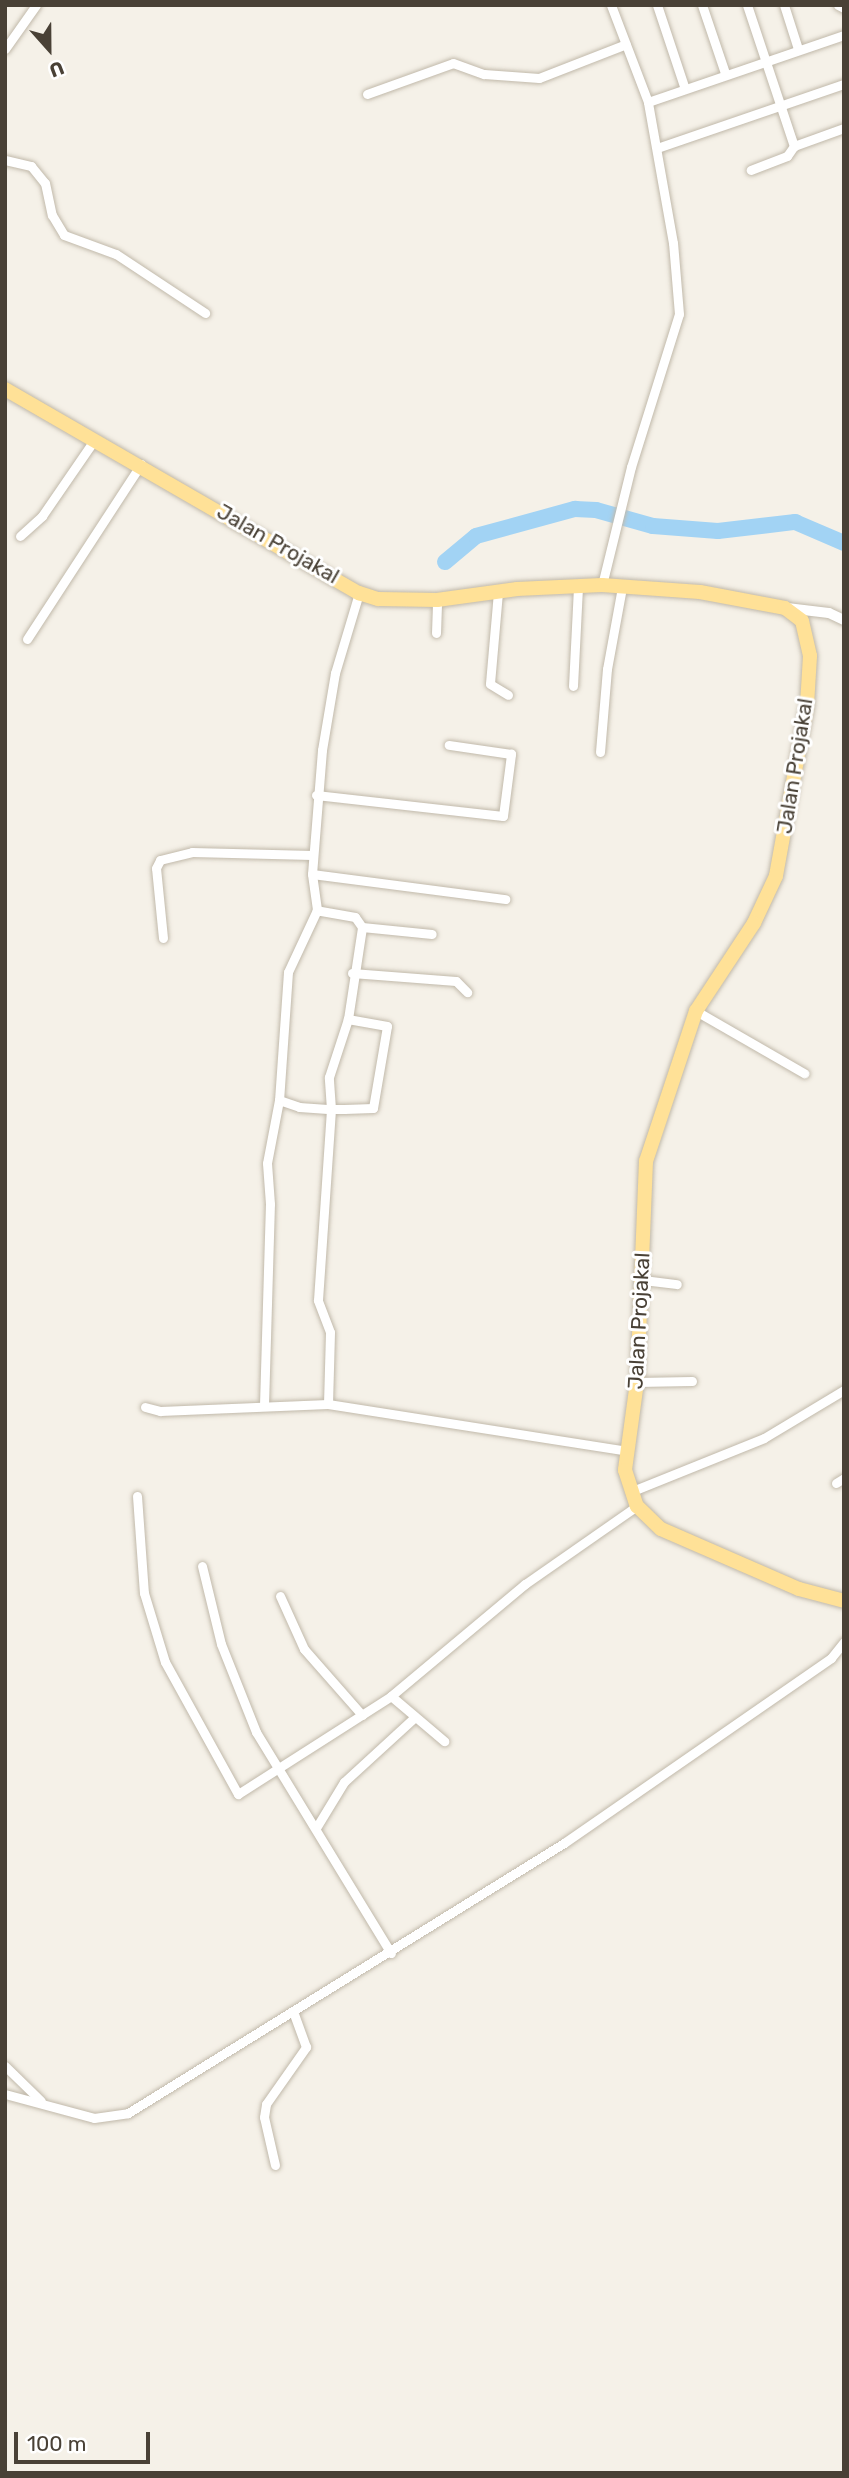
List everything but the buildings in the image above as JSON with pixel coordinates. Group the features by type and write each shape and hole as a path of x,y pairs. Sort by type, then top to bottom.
{"main road":[{"name":"Jalan Projakal","path":"5,388 96,437 359,593 378,599 437,600 498,592 602,585 700,592 785,608 802,621 810,656 800,754 776,876 754,923 696,1011 646,1161 637,1382 625,1470 630,1492 637,1506 661,1529 799,1589 844,1601"}],"street":[{"path":"5,50 36,5"},
{"path":"602,585 679,314 679,281 648,102 611,5"},
{"path":"657,5 684,86"},
{"path":"702,5 725,73"},
{"path":"747,5 794,146"},
{"path":"784,5 798,50"},
{"path":"838,5 844,8"},
{"path":"648,102 684,86 844,35"},
{"path":"367,94 453,63 484,74 540,78 626,44"},
{"path":"657,148 844,84"},
{"path":"751,170 787,156 794,146 844,128"},
{"path":"5,160 31,166 45,183 52,215 64,235 116,254 205,313"},
{"path":"20,536 41,516 96,437"},
{"path":"27,639 142,464"},
{"path":"573,686 578,586"},
{"path":"600,752 607,669 622,587"},
{"path":"498,592 490,684 508,695"},
{"path":"264,1405 270,1204 267,1163 279,1100 288,972 317,910 312,874 316,795 335,673 359,593"},
{"path":"436,634 437,600"},
{"path":"785,608 829,613 844,620"},
{"path":"316,795 503,816 511,754 449,745"},
{"path":"163,938 156,868 160,860 192,852 312,855"},
{"path":"312,874 505,899"},
{"path":"317,910 355,917 362,927 352,973 348,1019 331,1063 331,1109 318,1300 330,1332 328,1404"},
{"path":"362,927 432,934"},
{"path":"352,973 456,981 467,992"},
{"path":"696,1011 804,1073"},
{"path":"279,1100 291,1106 331,1109 370,1109 376,1104 387,1026 348,1019"},
{"path":"643,1280 677,1284"},
{"path":"637,1382 692,1381"},
{"path":"630,1492 764,1438 844,1390"},
{"path":"145,1407 160,1411 328,1404 627,1451"},
{"path":"137,1496 144,1593 172,1679 237,1793 391,1696 525,1584 637,1506"},
{"path":"202,1566 232,1673 277,1769 391,1953"},
{"path":"280,1596 304,1649 362,1715"},
{"path":"5,2094 94,2118 120,2117 294,2014 653,1783 831,1658 844,1642"},
{"path":"391,1696 444,1741"},
{"path":"316,1828 344,1782 415,1717"},
{"path":"275,2165 264,2117 266,2104 306,2047 294,2014"},
{"path":"5,2066 42,2102"}],"waterway":[{"path":"445,562 476,536 575,509 596,510 653,526 718,531 795,522 844,543"}]}
